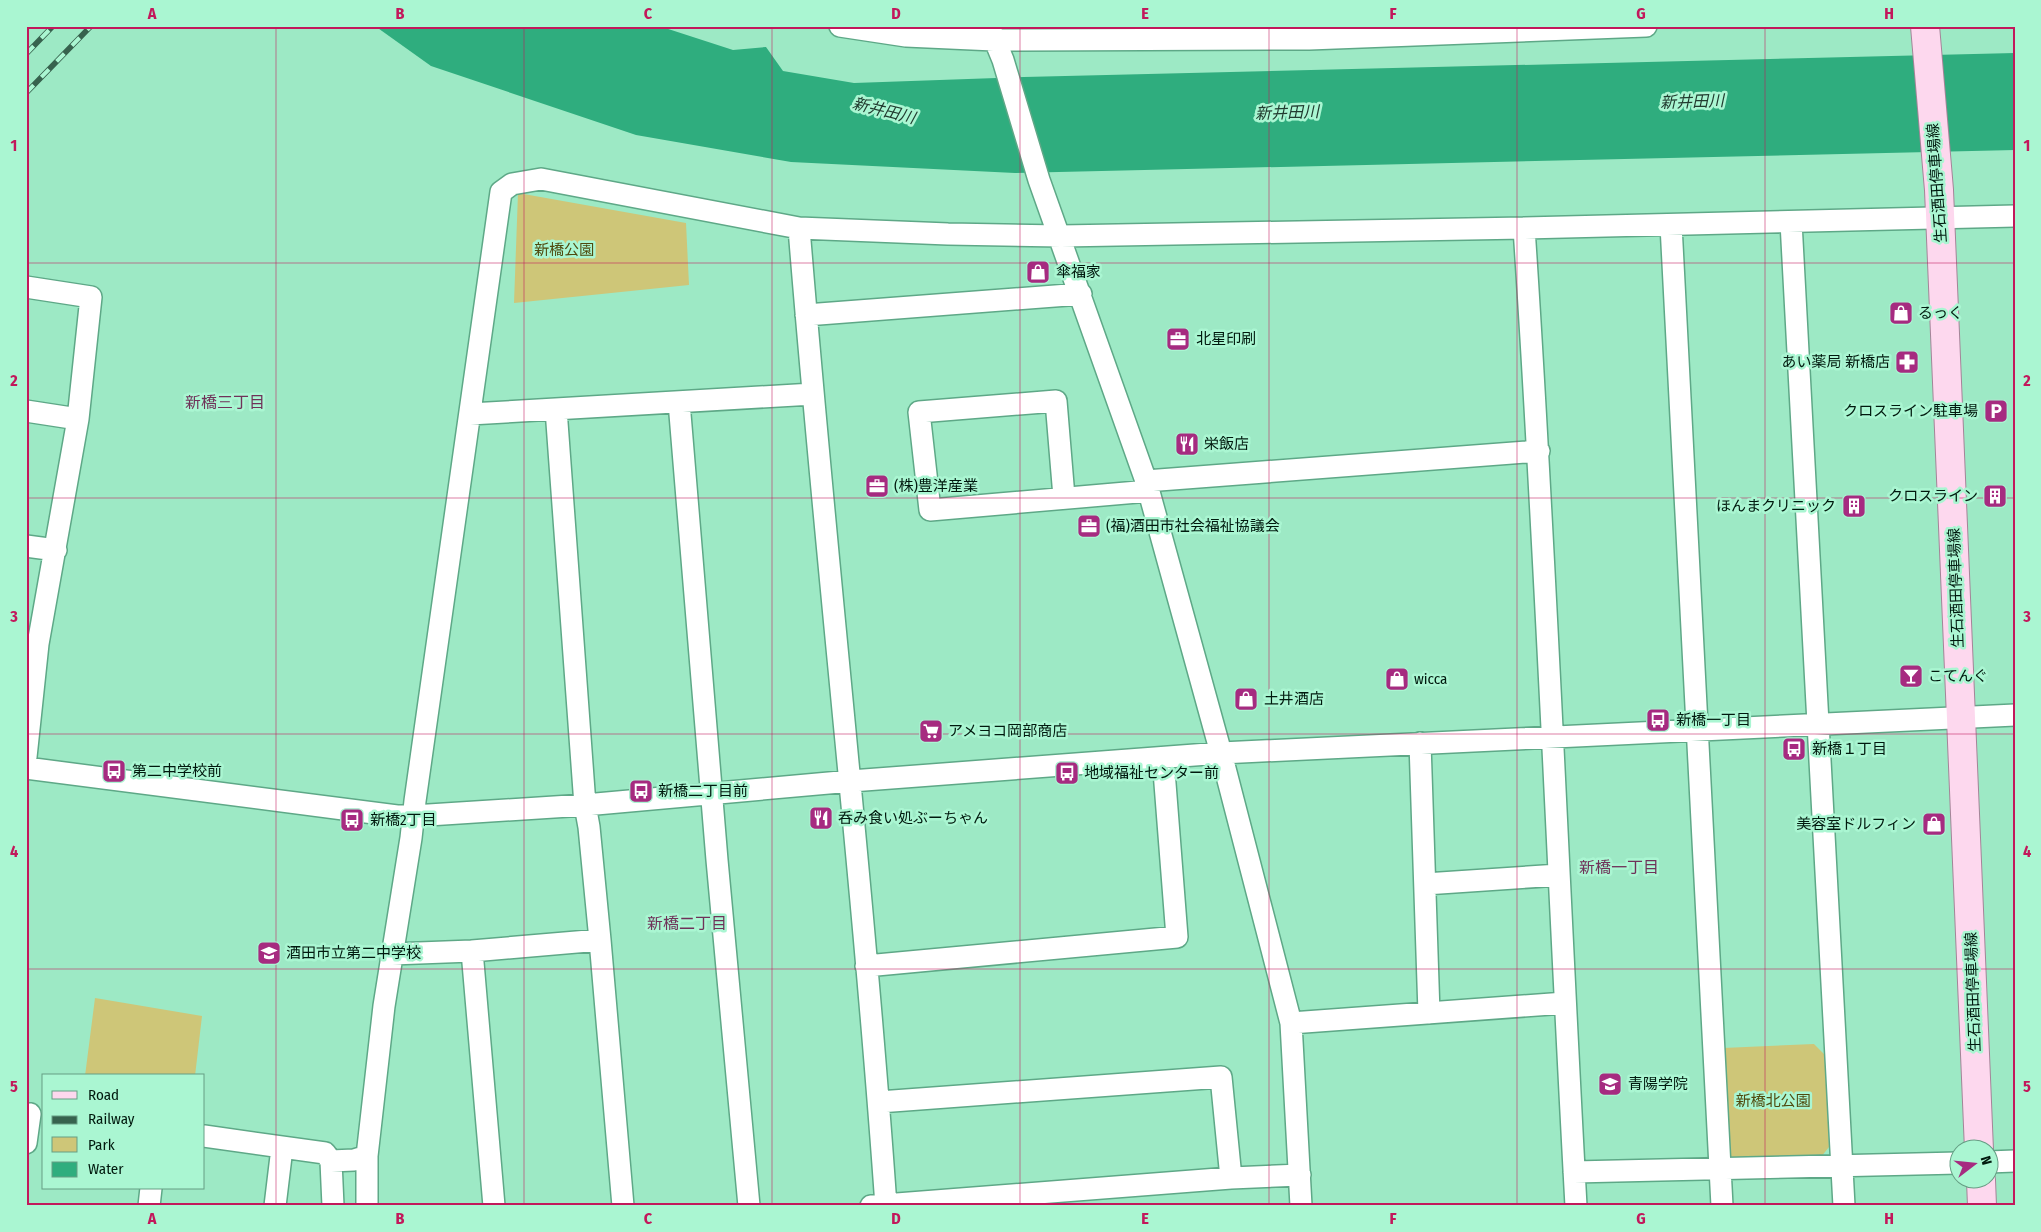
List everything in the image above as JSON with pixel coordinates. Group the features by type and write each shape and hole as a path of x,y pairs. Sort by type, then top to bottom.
{"main road":[{"name":"生石酒田停車場線","path":"1925,32 1939,190 1980,1140"},
{"path":"1981,1190 1982,1206"}],"street":[{"path":"840,26 906,36 992,33 1309,32 1646,26"},
{"path":"992,33 1003,60 1039,180 1061,236 1147,486 1220,753 1291,1023 1301,1206"},
{"path":"367,1206 367,1156 392,954 412,838 413,816 501,192 512,184 541,179 799,228 1061,236 1524,228 2015,216"},
{"path":"1791,222 1844,1206"},
{"path":"1671,224 1722,1206"},
{"path":"799,228 812,394 851,781 879,1102 881,1205 1231,1178 1300,1175"},
{"path":"1524,228 1539,451 1576,1206"},
{"path":"26,287 91,297 78,419 56,550 32,644 26,757"},
{"path":"806,315 1081,294"},
{"path":"470,414 812,394"},
{"path":"1064,497 1056,401 918,412 930,510 1064,497 1147,486 1539,451"},
{"path":"679,402 717,860 749,1206"},
{"path":"556,409 585,805 589,827 600,940 623,1206"},
{"path":"26,411 78,419"},
{"path":"26,546 56,550"},
{"path":"26,768 396,816 413,816 585,805 851,781 1220,753 2015,715"},
{"path":"1420,743 1429,1013"},
{"path":"866,966 1177,937 1163,758"},
{"path":"1425,884 1559,874"},
{"path":"392,954 472,951 600,940"},
{"path":"472,951 494,1206"},
{"path":"1291,1023 1565,1003"},
{"path":"879,1102 1221,1077 1231,1178"},
{"path":"26,1143 33,1114"},
{"path":"205,1136 325,1153 331,1161 333,1206"},
{"path":"275,1206 282,1148"},
{"path":"331,1161 354,1160 367,1156"},
{"path":"1998,1162 2015,1161"},
{"path":"1574,1172 1948,1163"},
{"path":"149,1206 151,1190"}],"green space":[{"name":"新橋公園","path":"518,193 686,223 689,285 514,303"},
{"path":"95,998 202,1016 195,1074 85,1074"},
{"name":"新橋北公園","path":"1814,1044 1825,1055 1829,1147 1821,1157 1728,1160 1723,1048"}],"water":[{"name":"新井田川","path":"375,26 659,26 733,50 766,47 783,71 854,83 1024,77 2015,53 2015,150 1015,173 791,162 636,135 431,66"}],"railway":[{"path":"26,54 53,26"},
{"path":"26,93 91,26"}],"place":[{"name":"傘福家","path":"1038,272"},
{"name":"るっく","path":"1901,313"},
{"name":"北星印刷","path":"1178,339"},
{"name":"あい薬局 新橋店","path":"1907,362"},
{"name":"クロスライン駐車場","path":"1996,411"},
{"name":"栄飯店","path":"1187,444"},
{"name":"(株)豊洋産業","path":"877,486"},
{"name":"クロスライン","path":"1995,496"},
{"name":"ほんまクリニック","path":"1854,506"},
{"name":"(福)酒田市社会福祉協議会","path":"1089,526"},
{"name":"こてんぐ","path":"1911,676"},
{"name":"wicca","path":"1397,679"},
{"name":"土井酒店","path":"1246,699"},
{"name":"新橋一丁目","path":"1658,720"},
{"name":"アメヨコ岡部商店","path":"931,731"},
{"name":"新橋１丁目","path":"1794,749"},
{"name":"第二中学校前","path":"114,771"},
{"name":"地域福祉センター前","path":"1067,773"},
{"name":"新橋二丁目前","path":"641,791"},
{"name":"呑み食い処ぶーちゃん","path":"821,818"},
{"name":"新橋2丁目","path":"352,820"},
{"name":"美容室ドルフィン","path":"1934,824"},
{"name":"酒田市立第二中学校","path":"269,953"},
{"name":"青陽学院","path":"1610,1084"}],"district":[{"name":"新橋三丁目","path":"225,402"},
{"name":"新橋一丁目","path":"1619,867"},
{"name":"新橋二丁目","path":"687,923"}]}
